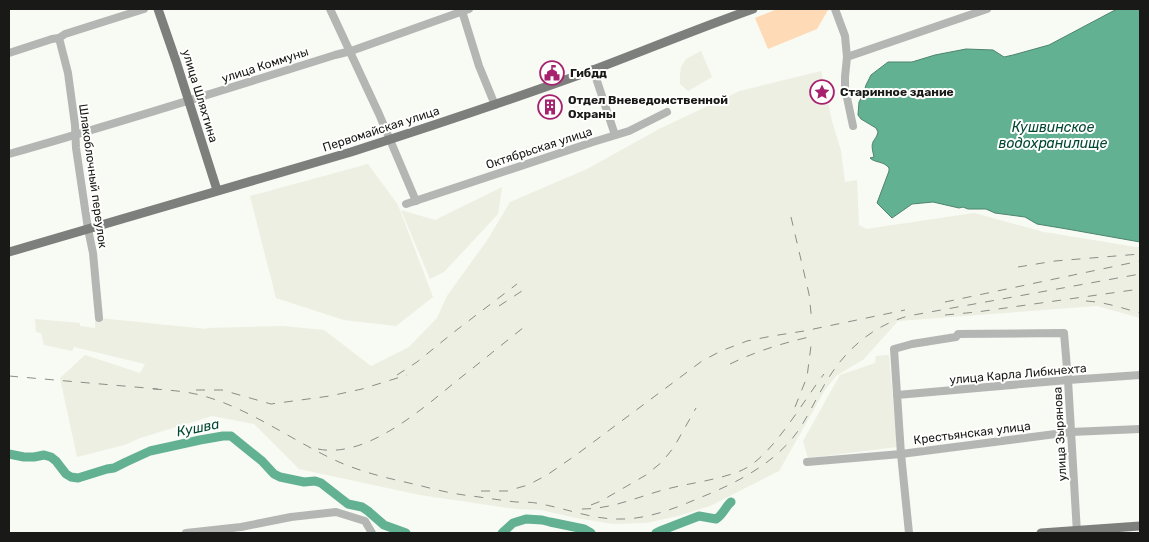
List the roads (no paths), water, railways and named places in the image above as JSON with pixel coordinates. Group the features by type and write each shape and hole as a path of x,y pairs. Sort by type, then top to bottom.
{"main road":[{"name":"улица Шляхтина","path":"158,9 174,53 217,190"},
{"name":"Первомайская улица","path":"9,252 389,140 495,105 753,9"},
{"path":"1040,533 1077,532 1140,526"}],"street":[{"path":"9,53 144,9"},
{"path":"330,9 379,114 416,201"},
{"path":"835,9 845,36 847,57 844,77 853,126"},
{"path":"847,57 987,9"},
{"path":"466,10 479,66 495,105"},
{"name":"улица Коммуны","path":"9,154 350,51 466,10"},
{"name":"Шлакоблочный переулок","path":"58,38 68,73 74,135 93,253 99,318"},
{"path":"593,69 615,135"},
{"name":"Октябрьская улица","path":"406,204 629,131 667,112"},
{"name":"улица Зырянова","path":"897,395 894,349 956,337 958,334 1064,333 1077,532"},
{"name":"улица Карла Либкнехта","path":"897,395 1068,380 1140,376"},
{"path":"897,395 909,533"},
{"name":"Крестьянская улица","path":"807,462 901,454 1071,432 1140,429"},
{"path":"186,533 241,527 291,517 336,512 365,520 372,533"}],"water":[{"name":"Кушвинское водохранилище","path":"1117,9 1140,9 1140,242 1037,224 1025,217 995,213 986,209 959,208 933,202 912,204 892,218 877,203 889,168 885,164 870,158 874,157 872,144 878,132 876,128 858,115 859,102 871,75 888,62 912,62 966,49 993,50 1004,57 1013,55 1049,45"}],"waterway":[{"name":"Кушва","path":"9,454 24,457 44,455 51,457 66,474 78,478 114,468 150,451 200,440 231,436 262,461 274,474 304,482 315,481 321,483 348,504 362,507 384,525 406,533"},
{"name":"Кушва","path":"656,533 699,516 716,519 731,502"},
{"name":"Кушва","path":"502,533 513,523 526,519 542,520 584,529 591,533"}],"railway":[{"path":"791,217 809,294 812,322"},
{"path":"1018,267 1055,261 1140,254"},
{"path":"945,302 1140,261"},
{"path":"153,389 200,395 218,401 254,416 339,462 378,475 458,494 538,503 601,518 631,519 667,511 705,496 745,477 781,451 804,422 838,364 847,353 881,327 908,316 1140,274"},
{"path":"397,375 417,362 517,284"},
{"path":"945,315 1140,289"},
{"path":"499,306 522,291"},
{"path":"1086,301 1107,304 1140,313"},
{"path":"481,491 507,491 528,485 547,475 702,361 721,351 747,341 905,310"},
{"path":"318,449 337,450 356,446 375,439 393,429 429,404 528,324"},
{"path":"730,364 769,348 809,337"},
{"path":"795,407 807,377 812,338"},
{"path":"582,509 613,505 663,490 740,471 763,455 775,442 824,374"},
{"path":"196,390 222,390 271,404 330,396 362,389 407,375"},
{"path":"9,376 158,389"},
{"path":"591,505 646,475 662,462 674,447 696,408"}],"place":[{"name":"Гибдд","path":"552,73"},
{"name":"Старинное здание","path":"822,92"},
{"name":"Отдел Вневедомственной Охраны","path":"550,107"}]}
